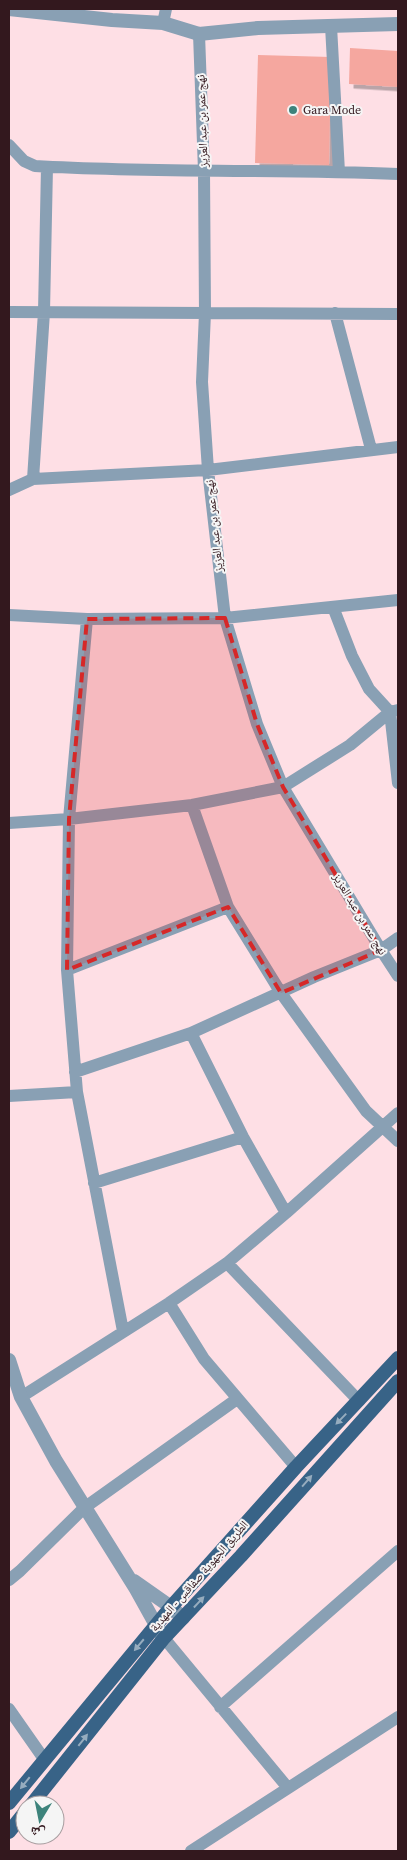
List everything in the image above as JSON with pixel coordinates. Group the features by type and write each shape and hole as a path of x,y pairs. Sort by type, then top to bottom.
{"main road":[{"name":"الطريق الجهوية صفاقس - المهدية","path":"9,1803 44,1758 171,1607 296,1467 398,1359"},
{"name":"الطريق الجهوية صفاقس - المهدية","path":"38,1795 164,1638 398,1380"}],"street":[{"path":"9,9 112,20 163,23 199,34 258,28 398,24"},
{"path":"163,23 166,9"},
{"path":"331,26 339,172"},
{"name":"نهج عمر بن عبد العزيز","path":"199,34 204,171 205,313 202,382 208,470 225,618 257,724 283,787 398,976"},
{"path":"9,145 24,161 35,166 47,167 398,174"},
{"path":"33,479 44,312 47,167"},
{"path":"9,312 398,314"},
{"path":"335,313 371,449"},
{"path":"9,490 33,479 208,470 398,447"},
{"path":"9,616 87,619 225,618 398,600"},
{"path":"333,607 352,656 369,689 394,711 398,783"},
{"path":"87,619 69,819 66,970 77,1092 123,1331"},
{"path":"9,822 69,819 192,805 283,787 350,745 394,711"},
{"path":"192,805 228,907 280,993 366,1111 398,1141"},
{"path":"66,970 228,907"},
{"path":"75,1072 191,1034 314,977 381,950 398,938"},
{"path":"191,1034 243,1137 286,1213"},
{"path":"9,1096 77,1092"},
{"path":"16,1390 123,1331 169,1303 227,1263 286,1213 398,1112"},
{"path":"94,1183 243,1137"},
{"path":"227,1263 358,1402"},
{"path":"169,1303 204,1359 296,1467"},
{"path":"9,1360 16,1390 84,1508 129,1578 155,1626 288,1788"},
{"path":"9,1580 84,1508 237,1399"},
{"path":"220,1707 398,1551"},
{"path":"129,1578 171,1607 183,1618"},
{"path":"9,1709 44,1758"},
{"path":"191,1851 398,1717"}],"highlighted area":[{"path":"225,618 257,724 283,787 381,950 281,993 228,907 67,970 69,819 87,619"}],"building":[{"path":"350,48 398,51 398,87 349,84"},
{"name":"Gara Mode","path":"258,55 331,57 329,165 255,163"}],"place":[{"name":"Gara Mode","path":"293,110"}]}
